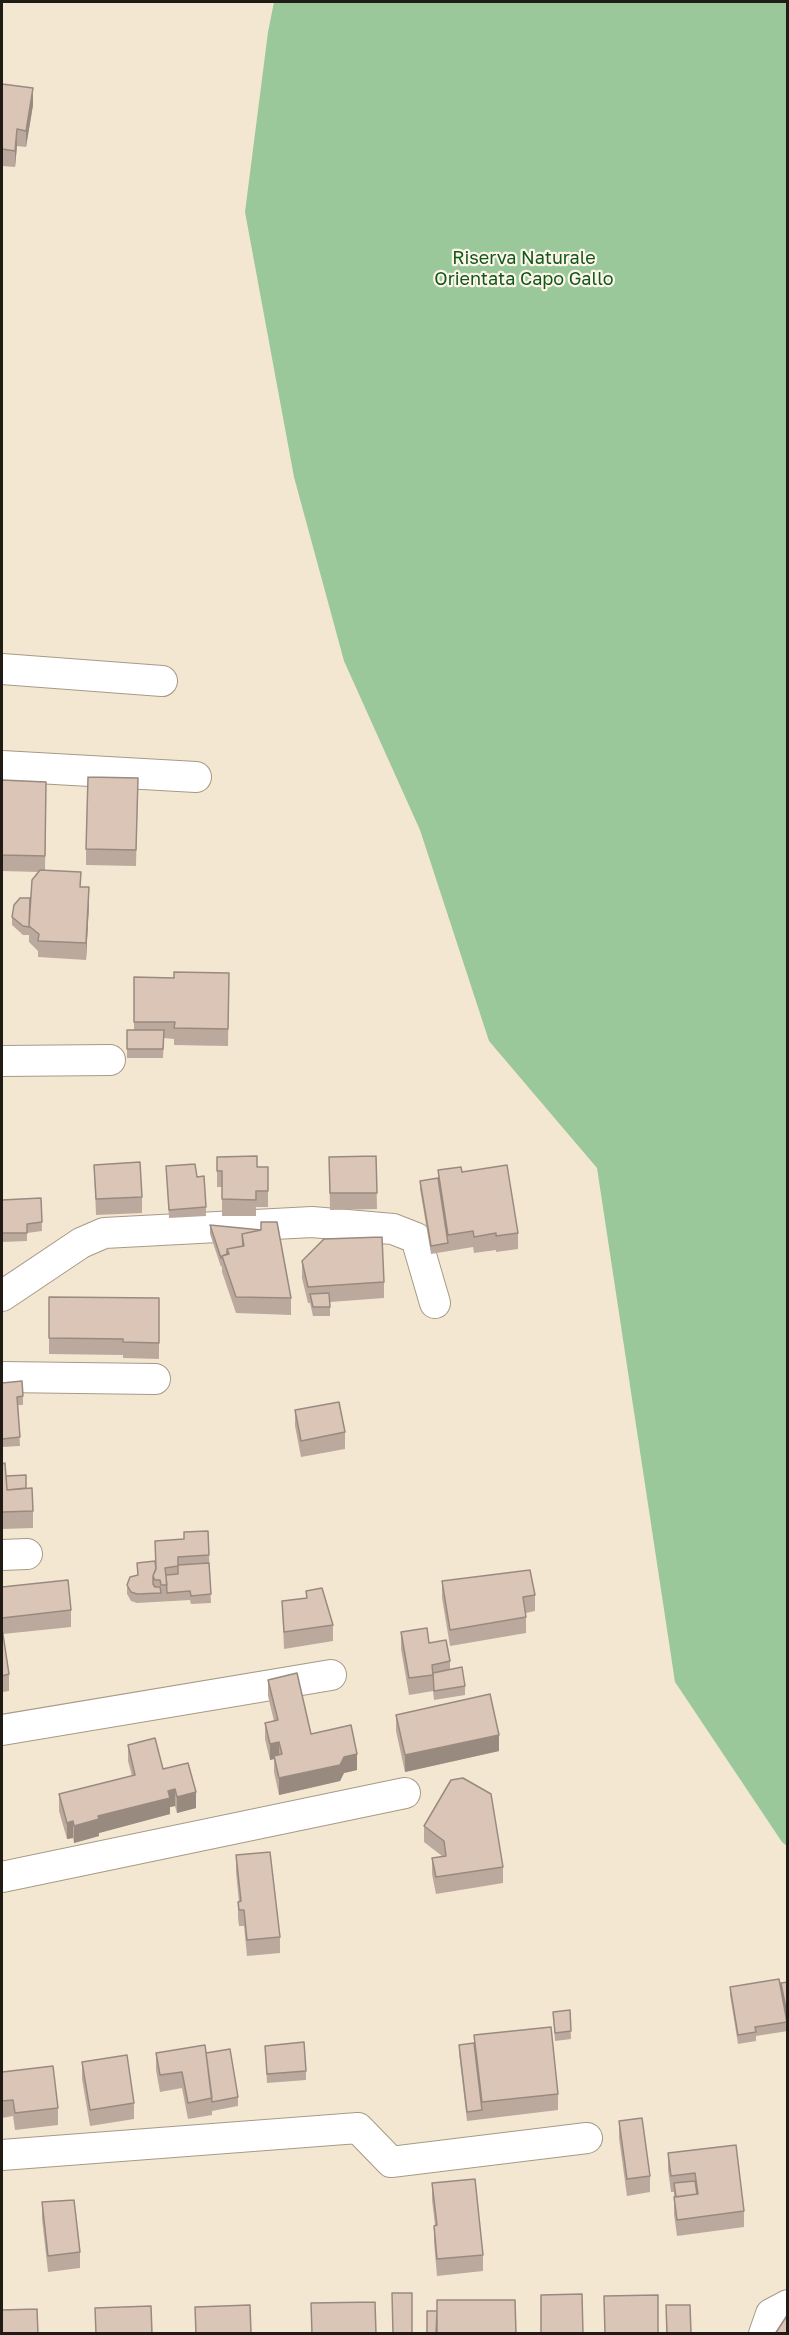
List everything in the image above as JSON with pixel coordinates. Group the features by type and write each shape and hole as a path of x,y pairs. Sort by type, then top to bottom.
{"street":[{"path":"2,669 162,681"},
{"path":"2,766 196,777"},
{"path":"2,1061 110,1060"},
{"path":"2,1296 81,1243 104,1233 312,1222 393,1229 416,1238 435,1303"},
{"path":"2,1377 156,1379"},
{"path":"2,1730 331,1675"},
{"path":"2,1877 405,1793"},
{"path":"2,2155 358,2128 391,2162 587,2138"},
{"path":"764,2334 771,2314 788,2305"}],"green space":[{"name":"Riserva Naturale Orientata Capo Gallo","path":"274,2 787,2 787,1846 782,1842 675,1682 597,1168 489,1041 420,830 344,661 294,477 245,212 268,32"}],"building":[{"path":"2,84 33,88 26,131 17,129 15,151 2,149"},
{"path":"88,777 138,778 136,850 86,849"},
{"path":"2,780 46,782 45,856 2,855"},
{"path":"40,870 81,872 80,887 89,887 86,943 38,941 39,934 29,926 32,880"},
{"path":"20,898 30,898 29,927 23,926 12,917 14,905"},
{"path":"174,972 229,973 228,1029 174,1028 175,1022 134,1022 134,977 174,978"},
{"path":"127,1030 164,1030 163,1049 127,1049"},
{"path":"257,1156 257,1167 268,1167 268,1191 256,1191 256,1200 222,1199 222,1171 217,1171 217,1157"},
{"path":"376,1156 377,1193 330,1193 329,1157"},
{"path":"140,1162 142,1197 96,1199 94,1165"},
{"path":"195,1164 197,1177 204,1176 206,1207 169,1210 166,1166"},
{"path":"507,1165 518,1233 496,1236 496,1233 474,1237 473,1231 448,1235 438,1170 461,1167 462,1172"},
{"path":"438,1178 448,1243 431,1246 420,1181"},
{"path":"41,1198 42,1222 27,1224 27,1233 2,1233 2,1200"},
{"path":"261,1222 277,1222 291,1298 236,1297 222,1256 229,1254 227,1249 244,1246 242,1234 261,1230"},
{"path":"210,1225 261,1230 242,1234 243,1246 227,1249 227,1254 221,1258"},
{"path":"382,1237 384,1282 308,1287 302,1261 324,1239"},
{"path":"329,1293 330,1307 313,1307 310,1294"},
{"path":"49,1297 159,1298 159,1343 123,1342 123,1339 49,1338"},
{"path":"22,1381 23,1396 17,1397 20,1437 2,1439 2,1383"},
{"path":"339,1402 345,1432 301,1441 295,1410"},
{"path":"5,1463 7,1490 32,1488 33,1511 2,1512 2,1464"},
{"path":"26,1475 26,1488 7,1490 6,1476"},
{"path":"208,1531 209,1555 178,1557 178,1566 165,1568 167,1585 161,1585 160,1580 155,1580 153,1576 156,1568 155,1541 184,1539 184,1532"},
{"path":"155,1561 153,1584 155,1587 160,1587 161,1593 131,1592 127,1585 130,1577 138,1575 137,1563"},
{"path":"209,1563 211,1594 191,1596 190,1591 167,1593 166,1575 178,1574 178,1565"},
{"path":"530,1570 535,1595 523,1597 526,1617 450,1630 442,1581"},
{"path":"68,1580 71,1610 2,1618 2,1587"},
{"path":"322,1588 333,1625 284,1632 282,1601 307,1598 306,1591"},
{"path":"2,1628 9,1674 2,1676"},
{"path":"427,1628 429,1643 446,1640 450,1661 432,1665 433,1675 409,1678 401,1632"},
{"path":"462,1667 465,1686 434,1691 433,1673"},
{"path":"297,1673 311,1734 351,1725 357,1754 344,1757 340,1765 279,1778 274,1756 282,1754 279,1742 270,1744 265,1723 278,1720 268,1680"},
{"path":"490,1694 499,1735 405,1755 396,1715"},
{"path":"155,1738 163,1769 188,1763 196,1792 177,1797 175,1789 168,1791 170,1798 98,1816 99,1819 74,1826 73,1821 67,1823 59,1794 135,1775 128,1745"},
{"path":"463,1778 491,1794 503,1867 436,1877 432,1858 446,1856 444,1841 424,1826 451,1780"},
{"path":"270,1852 280,1937 247,1940 244,1910 239,1910 238,1902 241,1901 236,1855"},
{"path":"779,1979 787,2022 755,2027 756,2032 738,2035 730,1987"},
{"path":"788,1982 788,2014 787,2014 781,1983"},
{"path":"570,2010 571,2031 555,2033 553,2012"},
{"path":"551,2027 558,2094 482,2102 474,2035"},
{"path":"304,2042 306,2071 267,2074 265,2046"},
{"path":"474,2043 482,2110 467,2112 459,2045"},
{"path":"205,2045 212,2098 188,2103 182,2072 160,2075 156,2053"},
{"path":"230,2049 238,2097 212,2102 206,2053"},
{"path":"127,2055 134,2103 90,2110 82,2062"},
{"path":"53,2066 58,2108 15,2113 13,2100 2,2101 2,2072"},
{"path":"642,2118 650,2176 627,2179 619,2121"},
{"path":"736,2145 744,2211 677,2220 674,2197 698,2194 695,2173 671,2176 668,2153"},
{"path":"475,2179 483,2255 437,2259 434,2226 437,2225 432,2183"},
{"path":"695,2181 697,2194 676,2197 674,2183"},
{"path":"74,2200 80,2252 48,2256 42,2202"},
{"path":"392,2293 412,2293 412,2334 393,2334"},
{"path":"582,2294 583,2334 541,2334 541,2295"},
{"path":"658,2295 658,2334 605,2334 604,2296"},
{"path":"437,2300 515,2300 516,2334 437,2334"},
{"path":"375,2302 376,2334 312,2334 311,2303"},
{"path":"250,2305 251,2334 196,2334 195,2307"},
{"path":"666,2305 690,2305 691,2334 667,2334"},
{"path":"151,2306 152,2334 96,2334 95,2308"},
{"path":"37,2309 38,2334 2,2334 2,2310"},
{"path":"427,2311 437,2311 436,2334 427,2334"},
{"path":"788,2314 788,2334 775,2334"}]}
